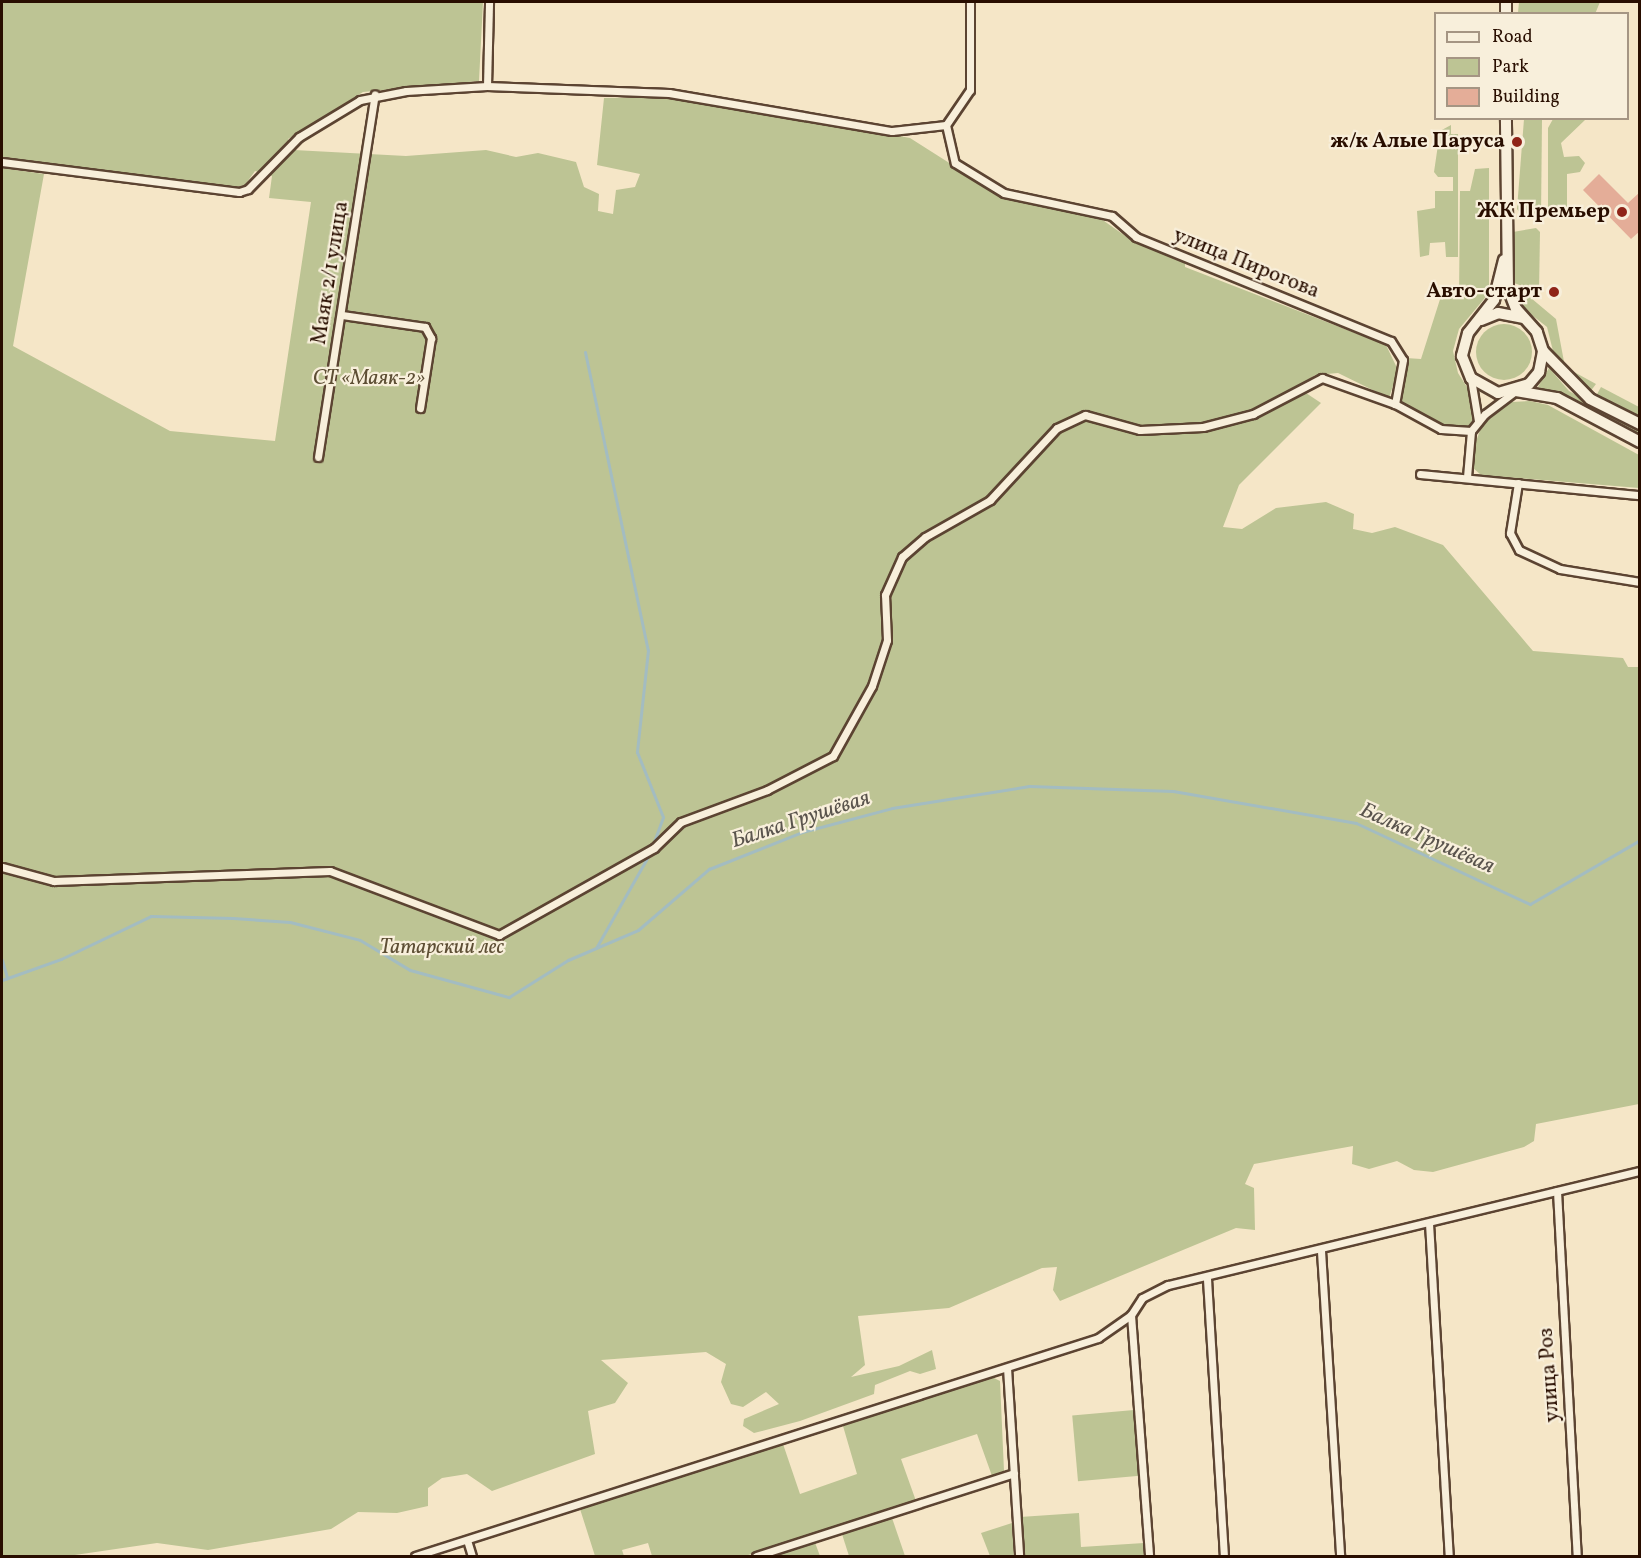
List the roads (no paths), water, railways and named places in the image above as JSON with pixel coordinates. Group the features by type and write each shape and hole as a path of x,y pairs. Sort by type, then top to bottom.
{"main road":[{"path":"1506,120 1504,260 1511,301 1523,318 1538,332 1544,351 1590,399 1640,424"},
{"path":"1504,260 1494,300 1475,324 1462,356 1471,378 1488,391 1516,391 1557,398 1640,442"},
{"path":"1475,324 1498,313 1523,318"},
{"path":"1516,391 1535,378 1544,351"}],"street":[{"path":"488,86 489,2"},
{"path":"2,162 239,192 248,189 300,137 375,94 488,86 669,93 892,131 946,125 970,90 970,2"},
{"name":"Маяк 2/1 улица","path":"318,457 375,94"},
{"name":"улица Пирогова","path":"946,125 955,163 1004,193 1112,216 1136,237 1391,341 1403,360 1395,404"},
{"path":"342,315 425,327 431,338 420,408"},
{"path":"2,867 54,881 330,871 499,935 654,848 681,822 767,790 833,756 867,700 887,640 885,595 902,557 925,537 990,500 1057,428 1085,415 1140,430 1203,427 1253,414 1322,378 1395,404 1441,429 1471,431"},
{"path":"1471,378 1478,421"},
{"path":"1467,477 1471,431 1478,421 1516,391"},
{"path":"1420,474 1640,495"},
{"path":"1518,483 1510,533 1525,554 1560,569 1640,582"},
{"path":"415,1557 1098,1338 1131,1315 1142,1298 1154,1290 1207,1279 1640,1171"},
{"name":"улица Роз","path":"1557,1191 1577,1557"},
{"path":"1429,1224 1449,1557"},
{"path":"1320,1251 1340,1557"},
{"path":"1207,1279 1224,1557"},
{"path":"1131,1315 1149,1557"},
{"path":"1007,1368 1019,1557"},
{"path":"756,1557 1014,1473"},
{"path":"467,1540 472,1557"}],"waterway":[{"path":"585,352 648,650 637,752 663,817 652,847"},
{"name":"Балка Грушёвая","path":"2,980 61,959 151,916 233,918 290,922 360,940 410,970 509,997 568,960 638,930 709,869 802,832 892,808 1029,786 1173,791 1356,823 1530,904 1640,840"},
{"path":"596,948 650,853"},
{"path":"2,960 7,978"}],"place":[{"name":"ж/к Алые Паруса","path":"1517,142"},
{"name":"ЖК Премьер","path":"1622,212"},
{"name":"Авто-старт","path":"1554,292"}],"park label":[{"name":"СТ «Маяк-2»","path":"369,379"},
{"name":"Татарский лес","path":"442,948"}]}
